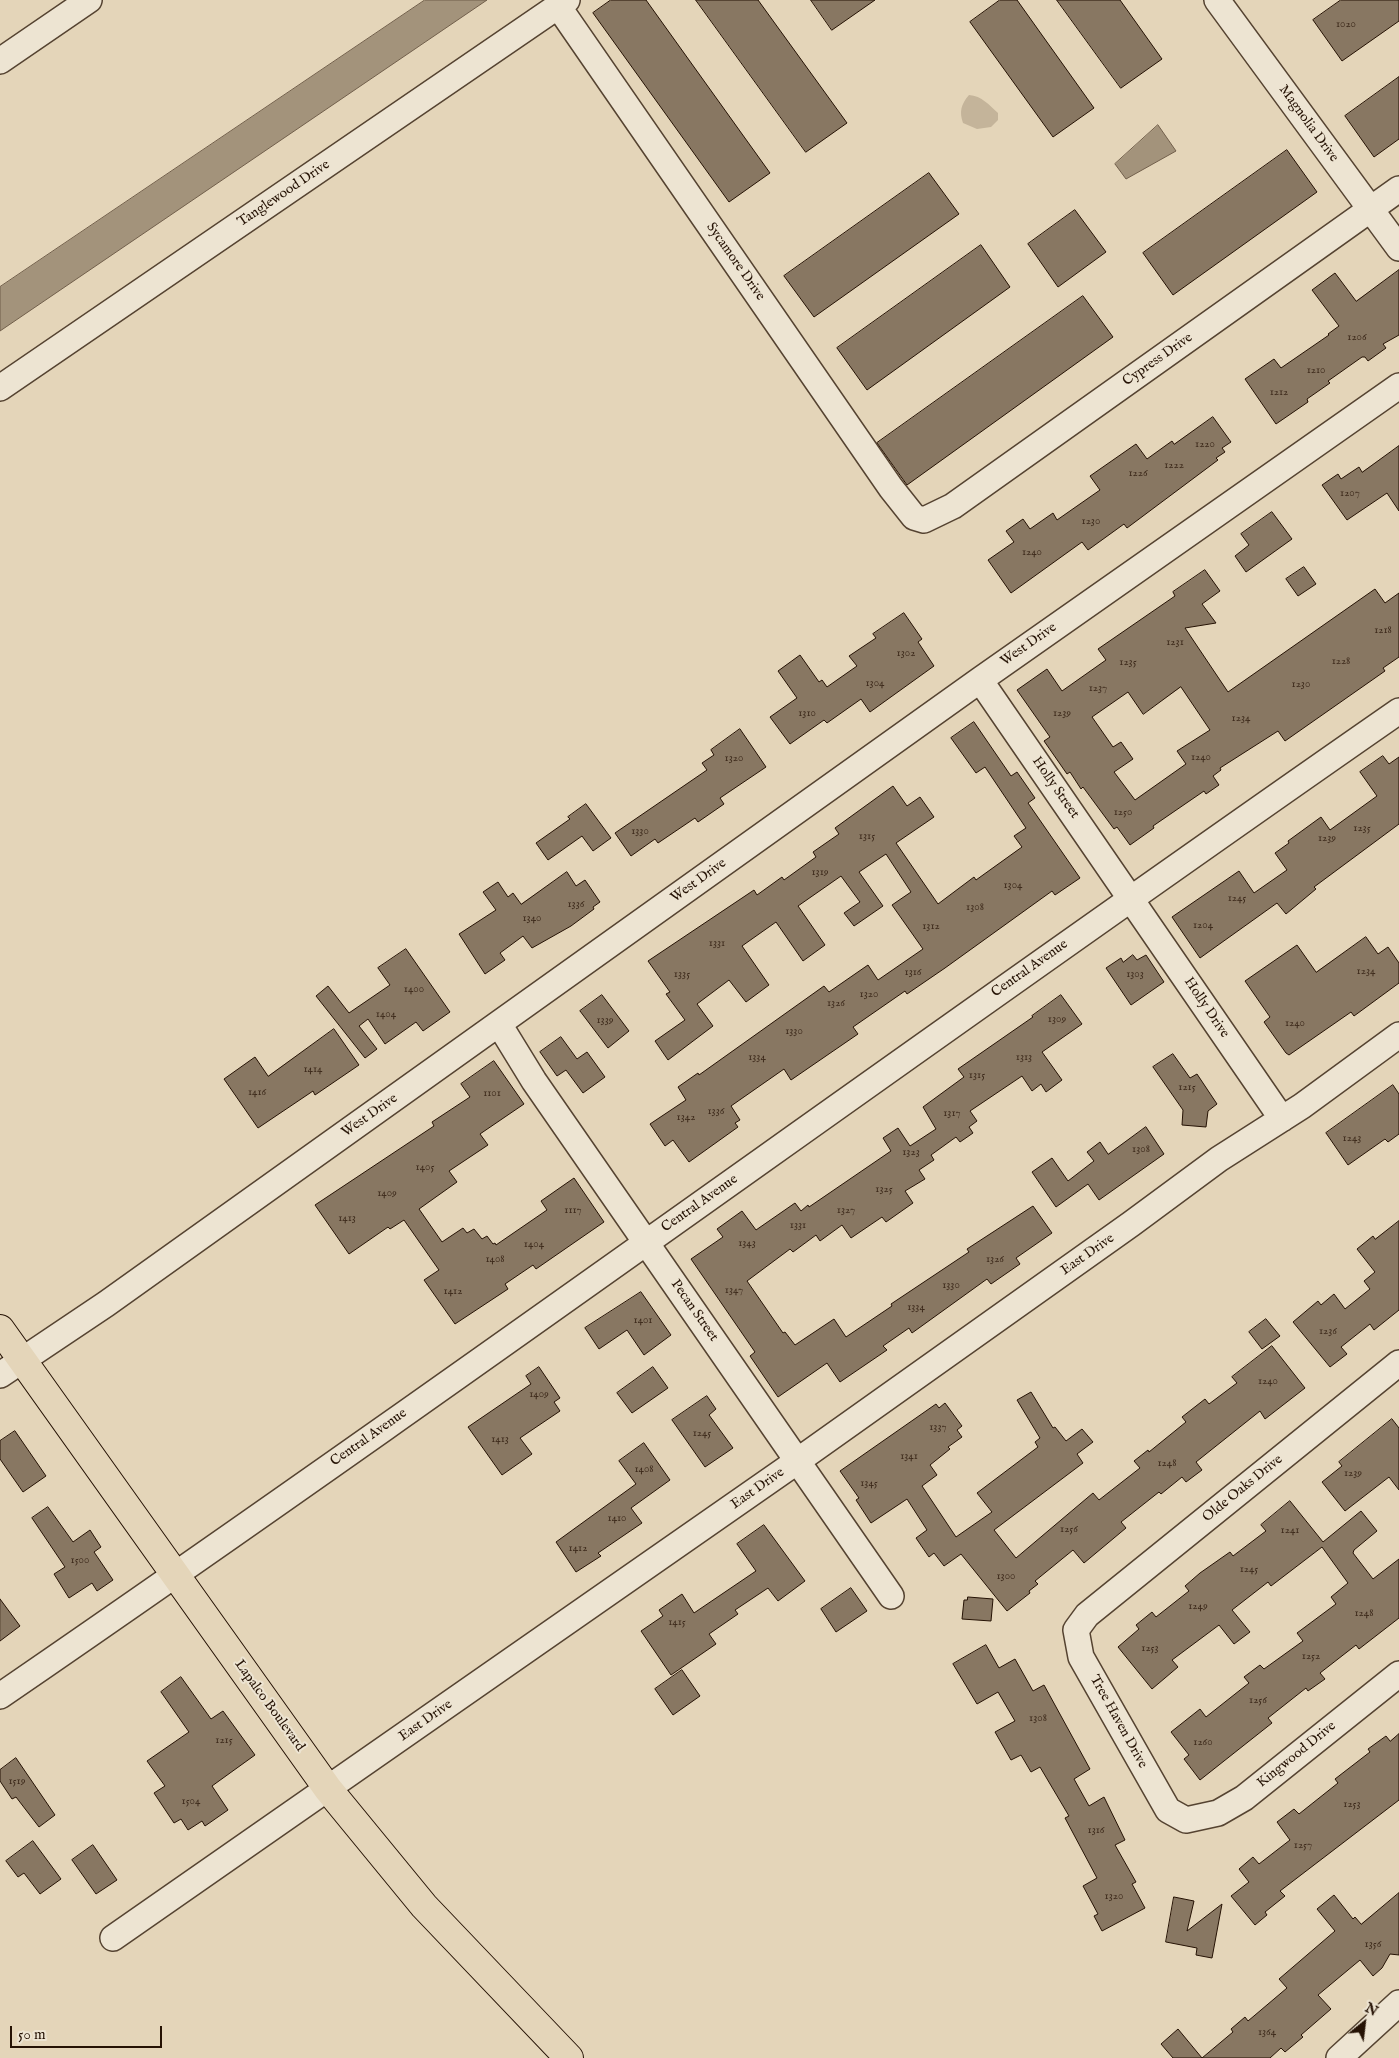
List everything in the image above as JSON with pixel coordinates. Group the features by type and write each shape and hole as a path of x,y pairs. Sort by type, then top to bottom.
{"main road":[{"name":"Lapalco Boulevard","path":"0,1329 328,1789 424,1906 569,2058"}],"street":[{"path":"0,61 89,0"},
{"name":"Magnolia Drive","path":"1217,0 1399,248"},
{"name":"Tanglewood Drive","path":"0,388 563,3"},
{"name":"Sycamore Drive","path":"563,3 914,517"},
{"name":"Cypress Drive","path":"914,517 924,520 953,506 1399,189"},
{"name":"West Drive","path":"0,1375 114,1298 980,680 1399,386"},
{"name":"Holly Street","path":"980,680 1131,897"},
{"name":"Central Avenue","path":"0,1696 176,1576 1131,897 1399,711"},
{"name":"Holly Drive","path":"1131,897 1282,1119"},
{"name":"Pecan Street","path":"499,1024 534,1080 891,1596"},
{"name":"East Drive","path":"113,1938 798,1461 1131,1224 1219,1158 1282,1119 1399,1035"},
{"name":"Olde Oaks Drive","path":"1087,1615 1399,1363"},
{"name":"Tree Haven Drive","path":"1087,1615 1076,1630 1081,1657 1168,1810 1186,1820"},
{"name":"Kingwood Drive","path":"1186,1820 1218,1813 1244,1798 1399,1674"},
{"path":"1339,2058 1399,2003"}],"shaded area":[{"path":"425,0 487,0 0,331 0,287"},
{"path":"969,95 982,99 998,113 998,120 991,127 977,129 963,123 961,108"},
{"path":"1158,125 1176,151 1126,179 1115,164"}],"building":[{"path":"611,0 646,0 770,173 729,202 593,13"},
{"path":"696,0 758,0 847,123 806,152"},
{"path":"811,0 875,0 832,30"},
{"path":"1000,0 1017,0 1094,108 1053,137 970,22"},
{"path":"1057,0 1120,0 1162,59 1121,88"},
{"path":"1341,0 1399,0 1399,21 1342,61 1313,20"},
{"path":"1399,77 1399,139 1374,157 1345,116"},
{"path":"1287,150 1317,192 1173,295 1143,253"},
{"path":"929,173 959,214 814,317 784,276"},
{"path":"1075,210 1106,252 1058,287 1028,244"},
{"path":"981,245 1010,287 867,390 837,348"},
{"path":"1399,270 1399,335 1383,344 1386,348 1368,361 1365,357 1362,357 1328,381 1330,383 1307,399 1308,402 1276,424 1245,379 1274,359 1281,368 1339,326 1312,290 1335,273 1356,301"},
{"path":"1083,296 1113,337 907,485 877,443"},
{"path":"1213,417 1231,442 1222,448 1225,452 1216,458 1218,460 1127,528 1124,524 1088,550 1082,542 1011,593 988,560 1014,542 1006,531 1023,519 1030,529 1053,513 1057,520 1100,490 1090,476 1136,444 1147,459 1172,441 1174,444"},
{"path":"1399,446 1399,511 1387,493 1347,520 1322,485 1338,474 1341,479 1359,467 1362,472"},
{"path":"1272,512 1292,539 1246,572 1235,556 1249,545 1241,534"},
{"path":"1304,567 1316,584 1298,596 1286,579"},
{"path":"1205,570 1220,591 1202,604 1216,623 1185,628 1228,692 1375,589 1385,603 1399,593 1399,657 1383,668 1385,671 1285,741 1278,731 1220,768 1221,770 1213,776 1219,785 1206,794 1204,791 1153,826 1154,828 1130,845 1117,827 1114,829 1083,787 1081,789 1070,772 1067,774 1044,741 1050,737 1017,690 1047,669 1062,691 1106,660 1098,649 1175,596 1173,592","holes":["1181,687 1210,730 1177,751 1186,764 1135,800 1114,772 1133,759 1121,742 1113,747 1092,717 1128,692 1143,714"]},
{"path":"904,613 922,639 918,642 934,666 870,712 861,699 827,723 824,720 790,744 770,717 797,698 778,671 800,655 819,682 822,680 827,687 857,666 849,656 876,638 873,634"},
{"path":"974,722 1011,776 1017,772 1035,798 1028,803 1080,878 1055,895 1052,891 907,994 905,991 853,1027 858,1034 791,1080 784,1069 731,1106 740,1120 735,1123 738,1127 689,1162 673,1140 665,1146 650,1124 686,1100 678,1087 698,1073 699,1075 824,986 829,992 868,965 878,980 923,949 892,905 911,892 886,854 859,872 883,906 854,926 844,913 860,902 841,876 798,906 825,945 803,961 776,922 742,946 769,985 746,1002 729,980 697,1004 713,1026 668,1060 655,1041 685,1020 666,994 670,992 648,961 754,890 757,895 782,877 784,880 816,857 813,852 839,834 835,828 893,786 907,806 920,797 934,817 896,843 938,904 974,877 976,880 1022,847 1014,836 1026,828 985,767 976,773 951,738"},
{"path":"740,729 766,767 720,798 724,804 698,822 695,818 658,843 655,839 631,856 615,833 707,770 702,763 714,755 711,750"},
{"path":"1383,756 1389,764 1399,757 1399,824 1314,887 1316,889 1286,914 1277,903 1200,958 1172,917 1239,871 1254,893 1287,870 1275,853 1289,843 1288,841 1321,817 1330,830 1377,796 1360,772"},
{"path":"586,804 611,838 593,851 582,836 548,860 536,843 570,819 568,817"},
{"path":"567,872 576,886 585,880 600,902 593,907 594,909 571,926 532,948 523,936 500,953 505,960 485,974 459,934 496,910 483,892 498,882 508,897 513,893 521,904"},
{"path":"1366,937 1378,954 1388,947 1399,963 1399,983 1354,1016 1351,1012 1289,1055 1286,1053 1264,1022 1270,1017 1245,981 1297,945 1316,972"},
{"path":"406,949 450,1012 423,1031 416,1022 385,1044 368,1019 359,1026 377,1049 365,1058 316,996 328,986 349,1013 390,985 378,968"},
{"path":"1133,955 1137,960 1146,955 1164,982 1131,1005 1106,968 1121,958 1123,962"},
{"path":"602,995 629,1031 608,1048 580,1011"},
{"path":"1061,995 1082,1024 1042,1052 1062,1080 1046,1092 1041,1084 1032,1091 1022,1076 970,1111 977,1121 969,1127 973,1133 960,1142 956,1137 931,1155 934,1160 919,1170 925,1179 905,1191 913,1203 886,1222 882,1217 851,1238 842,1225 820,1241 816,1235 793,1252 790,1249 747,1281 783,1333 785,1332 795,1345 834,1319 846,1337 892,1306 891,1304 969,1252 967,1249 1033,1206 1052,1233 1016,1258 1020,1264 991,1284 987,1279 912,1333 909,1328 883,1346 887,1350 840,1382 827,1363 778,1397 750,1356 755,1352 691,1259 723,1237 717,1229 742,1211 756,1230 795,1203 801,1211 808,1205 809,1207 891,1151 883,1138 898,1128 910,1146 936,1129 923,1107 964,1077 958,1069 1033,1017"},
{"path":"334,1029 359,1065 315,1095 313,1091 258,1128 224,1079 255,1057 268,1076"},
{"path":"561,1037 577,1059 587,1052 605,1077 583,1093 566,1070 557,1076 540,1052"},
{"path":"1173,1054 1190,1078 1197,1074 1217,1104 1208,1111 1206,1127 1182,1125 1183,1110 1153,1067"},
{"path":"494,1061 524,1104 480,1134 488,1145 449,1171 457,1182 419,1209 442,1242 463,1228 467,1233 474,1229 482,1239 487,1236 496,1245 547,1210 541,1201 574,1178 604,1222 536,1269 533,1265 505,1284 508,1289 455,1324 424,1280 439,1270 404,1220 390,1229 388,1227 349,1254 315,1205 434,1126 432,1122 470,1097 461,1084"},
{"path":"1393,1085 1399,1094 1399,1134 1388,1142 1385,1139 1348,1165 1326,1133"},
{"path":"1146,1127 1164,1154 1099,1200 1088,1184 1056,1207 1032,1172 1052,1158 1068,1181 1094,1161 1087,1152 1100,1142 1108,1154"},
{"path":"1399,1221 1399,1310 1374,1330 1370,1324 1341,1347 1347,1354 1330,1367 1293,1322 1318,1301 1321,1305 1334,1294 1345,1309 1370,1289 1364,1281 1375,1272 1357,1249 1373,1236 1375,1239"},
{"path":"641,1292 671,1335 644,1355 627,1330 599,1349 585,1328"},
{"path":"1266,1319 1280,1336 1262,1349 1249,1332"},
{"path":"1272,1346 1305,1388 1265,1419 1260,1411 1196,1462 1202,1470 1186,1482 1182,1477 1161,1494 1159,1492 1121,1522 1126,1528 1084,1563 1073,1550 1035,1581 1038,1584 1029,1591 1030,1593 1007,1611 961,1554 944,1566 934,1553 929,1557 916,1538 927,1530 907,1499 871,1523 856,1500 859,1498 840,1471 936,1404 939,1408 945,1403 962,1426 957,1430 962,1437 948,1447 950,1449 930,1465 937,1475 922,1486 956,1537 992,1512 977,1493 1038,1447 1035,1442 1040,1438 1017,1400 1031,1392 1053,1428 1055,1427 1066,1441 1082,1429 1093,1442 1077,1454 1083,1463 994,1530 1016,1558 1093,1493 1099,1500 1140,1468 1134,1461 1148,1450 1149,1452 1186,1422 1182,1417 1205,1399 1209,1404 1237,1383 1232,1377"},
{"path":"539,1367 560,1398 554,1402 560,1411 520,1438 532,1454 502,1475 468,1427 531,1384 526,1376"},
{"path":"653,1367 668,1388 632,1413 617,1393"},
{"path":"707,1396 716,1409 709,1415 733,1448 705,1467 672,1420"},
{"path":"1392,1419 1399,1428 1399,1490 1389,1477 1345,1511 1322,1482 1342,1466 1339,1462"},
{"path":"15,1431 46,1476 23,1492 0,1459 0,1441"},
{"path":"644,1443 670,1480 631,1508 642,1523 598,1553 601,1556 576,1572 556,1542 636,1484 619,1461"},
{"path":"1290,1501 1323,1542 1361,1511 1377,1531 1354,1550 1353,1553 1373,1579 1399,1559 1399,1618 1359,1649 1356,1645 1320,1673 1325,1679 1308,1691 1306,1688 1268,1718 1272,1723 1200,1780 1184,1759 1189,1755 1171,1732 1200,1709 1206,1717 1249,1683 1244,1677 1260,1665 1264,1669 1303,1641 1297,1633 1336,1604 1331,1597 1348,1583 1322,1547 1271,1586 1268,1582 1232,1610 1250,1632 1234,1644 1219,1625 1172,1660 1178,1667 1152,1689 1118,1647 1139,1629 1136,1625 1152,1612 1156,1617 1189,1591 1185,1586 1200,1573 1230,1552 1233,1556 1266,1531 1261,1525"},
{"path":"48,1507 73,1542 90,1530 101,1547 94,1552 113,1580 97,1591 92,1583 69,1598 54,1574 65,1567 32,1518"},
{"path":"764,1525 805,1581 778,1601 768,1588 735,1610 738,1614 709,1634 716,1644 671,1675 641,1631 663,1616 659,1610 682,1594 694,1613 756,1571 737,1544"},
{"path":"851,1588 867,1611 836,1632 821,1609"},
{"path":"968,1597 993,1599 991,1621 962,1619 964,1600 967,1600"},
{"path":"0,1599 20,1626 0,1641"},
{"path":"986,1645 999,1668 1015,1659 1033,1691 1044,1685 1090,1769 1074,1779 1089,1806 1104,1797 1125,1840 1115,1845 1136,1882 1132,1884 1145,1908 1102,1931 1094,1916 1098,1914 1083,1886 1097,1878 1065,1818 1069,1816 1040,1767 1031,1772 1021,1755 1011,1760 995,1732 1015,1721 998,1692 977,1704 953,1664"},
{"path":"682,1670 700,1696 673,1715 655,1689"},
{"path":"181,1677 211,1719 223,1711 255,1755 212,1786 228,1810 205,1826 202,1821 188,1830 181,1819 174,1823 154,1793 165,1786 147,1761 189,1732 161,1692"},
{"path":"1399,1734 1399,1800 1280,1891 1285,1896 1265,1912 1267,1915 1255,1925 1231,1896 1249,1882 1239,1869 1253,1857 1259,1864 1290,1840 1277,1822 1294,1809 1299,1814 1338,1783 1335,1779 1370,1752 1368,1749 1386,1736 1390,1741"},
{"path":"16,1758 55,1815 39,1827 16,1797 12,1799 0,1781 0,1770"},
{"path":"33,1841 61,1879 40,1894 24,1873 18,1877 6,1861"},
{"path":"93,1845 117,1880 96,1894 72,1860"},
{"path":"1399,1893 1399,1955 1390,1954 1382,1968 1373,1976 1360,1960 1318,1995 1331,2009 1301,2035 1303,2037 1285,2052 1281,2048 1270,2058 1202,2058 1233,2032 1231,2029 1245,2017 1248,2021 1287,1988 1279,1979 1335,1931 1317,1909 1334,1895 1353,1919 1355,1917 1361,1924"},
{"path":"1174,1897 1194,1901 1187,1931 1222,1904 1212,1958 1196,1955 1197,1948 1166,1942"},
{"path":"1178,2029 1202,2058 1173,2058 1161,2044"}]}
